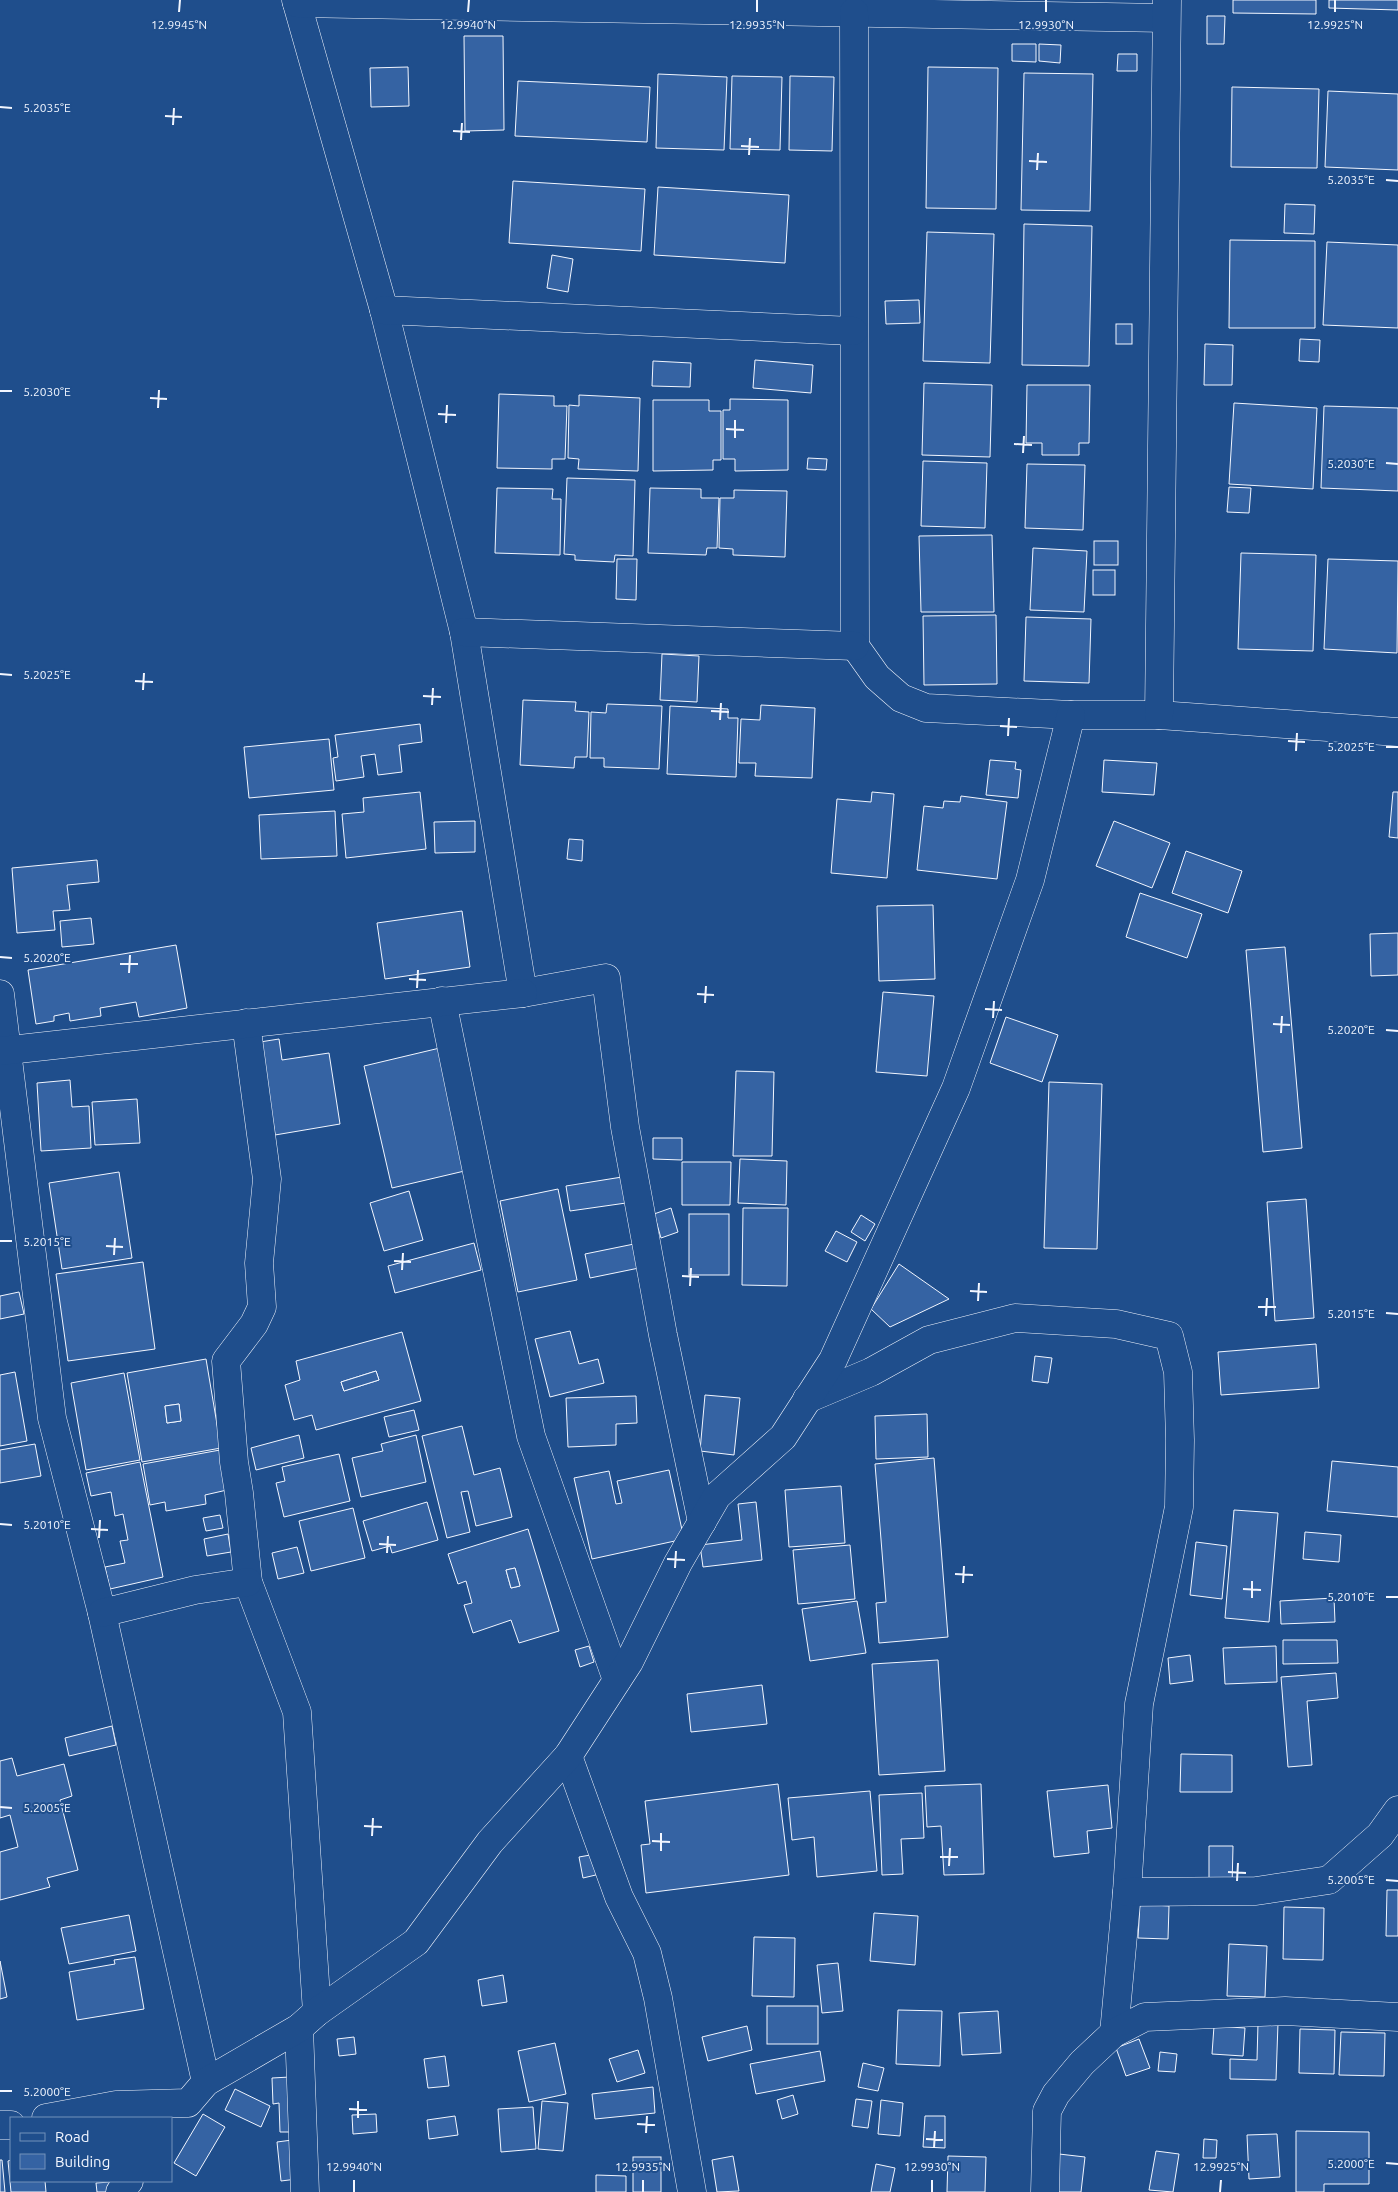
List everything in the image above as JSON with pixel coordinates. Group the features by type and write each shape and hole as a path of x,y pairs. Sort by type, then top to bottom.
{"street":[{"path":"523,993 464,632 384,310 297,2 854,12 1166,9 1159,715"},
{"path":"854,12 853,331 855,646 877,677 901,698 926,708 1071,715 1159,715 1398,732"},
{"path":"384,310 853,331"},
{"path":"464,632 855,646"},
{"path":"172,2123 206,2082 308,2020 416,1942 490,1842 568,1756 629,1662 678,1563 717,1496 783,1437 833,1360 956,1088 1030,880 1071,715"},
{"path":"3,1051 523,993 606,978 625,1127 663,1335 702,1522"},
{"path":"0,994 3,1051 52,1418 102,1612 206,2082"},
{"path":"442,1001 531,1436 618,1680"},
{"path":"246,1024 267,1179 259,1263 262,1307 254,1324 226,1361 234,1462 240,1493 248,1582 297,1712 308,2020 305,2192"},
{"path":"807,1399 871,1372 929,1340 1016,1318 1116,1324 1169,1336 1178,1372 1179,1507 1138,1704 1127,1892 1114,2033"},
{"path":"102,1612 194,1590 248,1582"},
{"path":"568,1756 619,1897 647,1953 658,1998 692,2192"},
{"path":"1127,1892 1256,1891 1329,1880 1380,1835 1398,1810"},
{"path":"1045,2192 1047,2112 1056,2094 1082,2063 1114,2033 1145,2017 1176,2014 1285,2011 1398,2017"},
{"path":"51,2117 116,2105 188,2103"},
{"path":"120,2192 128,2182"}],"building":[{"path":"1233,0 1316,0 1316,14 1233,13"},
{"path":"1329,0 1398,0 1398,10 1329,8"},
{"path":"1207,16 1225,16 1224,44 1207,44"},
{"path":"464,36 503,36 504,130 465,131"},
{"path":"1012,44 1036,44 1036,62 1012,61"},
{"path":"1039,44 1061,45 1060,63 1039,61"},
{"path":"1118,54 1137,54 1137,71 1117,71"},
{"path":"408,67 409,106 371,107 370,68"},
{"path":"928,67 998,68 996,209 926,208"},
{"path":"1024,73 1093,74 1090,211 1021,210"},
{"path":"658,74 727,77 724,150 656,148"},
{"path":"732,76 782,77 780,150 730,149"},
{"path":"790,76 834,77 832,151 789,150"},
{"path":"518,81 650,87 647,142 515,136"},
{"path":"1232,87 1319,89 1317,168 1231,167"},
{"path":"1328,91 1398,94 1398,170 1325,167"},
{"path":"513,181 645,189 641,251 509,243"},
{"path":"658,187 789,195 785,263 654,255"},
{"path":"1285,204 1315,205 1314,234 1284,233"},
{"path":"1024,224 1092,226 1089,366 1022,365"},
{"path":"927,232 994,234 990,363 923,361"},
{"path":"1230,240 1315,241 1315,328 1229,328"},
{"path":"1327,242 1398,245 1398,328 1323,325"},
{"path":"552,255 573,259 568,292 547,288"},
{"path":"919,300 920,323 886,324 885,301"},
{"path":"1116,324 1132,324 1132,344 1116,344"},
{"path":"1300,339 1320,340 1319,362 1299,361"},
{"path":"1205,344 1233,345 1232,385 1204,385"},
{"path":"755,360 813,365 811,393 753,388"},
{"path":"653,361 691,363 690,387 652,386"},
{"path":"924,383 992,385 990,457 922,455"},
{"path":"1027,385 1090,385 1089,443 1079,443 1079,455 1042,455 1042,443 1026,443"},
{"path":"499,394 554,396 554,406 567,406 565,459 552,459 552,469 497,468"},
{"path":"579,395 640,398 638,471 578,469 579,459 568,458 569,405 579,406"},
{"path":"730,399 788,400 788,470 735,471 735,459 723,459 723,410 730,410"},
{"path":"653,400 709,400 709,411 721,411 721,460 713,460 713,470 653,471"},
{"path":"1234,403 1317,408 1313,489 1229,484"},
{"path":"1324,406 1398,408 1398,491 1321,488"},
{"path":"808,458 827,459 826,470 807,469"},
{"path":"923,461 987,463 985,528 921,526"},
{"path":"1027,464 1085,465 1083,530 1025,528"},
{"path":"567,478 635,480 633,556 615,555 614,562 575,560 575,555 564,554"},
{"path":"1229,487 1251,488 1249,513 1227,512"},
{"path":"497,488 553,489 552,499 561,499 560,555 495,553"},
{"path":"650,488 701,489 701,498 719,498 717,548 707,548 706,555 648,553"},
{"path":"734,490 787,491 785,557 733,555 733,549 719,548 720,498 734,498"},
{"path":"992,535 994,612 921,612 919,536"},
{"path":"1094,541 1118,541 1118,565 1094,565"},
{"path":"1033,548 1087,551 1084,612 1030,610"},
{"path":"1241,553 1316,555 1313,651 1238,649"},
{"path":"617,559 637,559 636,600 616,599"},
{"path":"1328,559 1398,561 1397,653 1324,649"},
{"path":"1093,570 1115,570 1115,595 1093,595"},
{"path":"996,615 997,684 924,685 923,616"},
{"path":"1026,617 1091,619 1089,683 1024,681"},
{"path":"662,654 699,656 697,702 660,700"},
{"path":"523,700 576,702 575,711 589,712 587,757 575,757 574,768 520,765"},
{"path":"607,704 662,706 659,769 604,767 604,758 590,758 591,712 606,713"},
{"path":"761,705 815,708 812,778 755,776 756,763 739,763 741,719 760,720"},
{"path":"670,706 728,709 728,718 738,718 736,777 667,774"},
{"path":"420,724 422,742 399,745 402,772 378,775 375,754 361,756 364,777 336,781 333,758 338,757 335,735"},
{"path":"329,739 334,790 249,798 244,747"},
{"path":"990,760 1016,762 1015,769 1021,770 1018,798 986,795"},
{"path":"1104,760 1157,763 1154,795 1102,792"},
{"path":"420,792 426,849 346,858 342,814 364,812 363,798"},
{"path":"872,792 894,794 887,878 831,873 837,799 871,802"},
{"path":"1393,792 1398,792 1398,838 1389,837"},
{"path":"961,796 1007,802 997,879 917,870 924,806 943,808 944,801 960,802"},
{"path":"335,811 337,856 261,859 259,815"},
{"path":"475,821 475,852 435,853 434,822"},
{"path":"1114,821 1170,843 1152,888 1096,866"},
{"path":"569,839 583,840 582,861 567,859"},
{"path":"1186,851 1242,871 1228,913 1172,893"},
{"path":"97,860 99,882 67,885 70,910 53,911 55,930 17,933 12,868"},
{"path":"1140,893 1202,914 1187,958 1126,937"},
{"path":"933,905 935,979 879,981 877,906"},
{"path":"462,911 470,967 385,979 377,923"},
{"path":"91,918 94,944 62,947 60,921"},
{"path":"1398,933 1398,975 1371,976 1370,934"},
{"path":"176,945 187,1008 139,1017 136,1002 100,1008 101,1016 70,1021 69,1013 54,1016 54,1021 36,1024 28,970"},
{"path":"1285,947 1302,1148 1263,1152 1246,950"},
{"path":"883,992 934,996 927,1076 876,1072"},
{"path":"1006,1017 1058,1035 1042,1082 990,1063"},
{"path":"279,1039 282,1060 329,1053 340,1124 275,1135 260,1042"},
{"path":"444,1047 473,1169 392,1188 364,1066"},
{"path":"736,1071 774,1072 772,1156 733,1156"},
{"path":"70,1080 72,1107 89,1106 91,1148 41,1151 37,1083"},
{"path":"1049,1082 1102,1084 1097,1249 1044,1248"},
{"path":"137,1099 140,1143 95,1145 92,1102"},
{"path":"653,1138 682,1138 682,1160 653,1159"},
{"path":"740,1159 787,1161 786,1205 738,1203"},
{"path":"682,1162 731,1162 730,1205 682,1205"},
{"path":"119,1172 132,1258 62,1269 49,1183"},
{"path":"622,1177 626,1203 570,1211 566,1186"},
{"path":"558,1189 577,1280 518,1292 500,1201"},
{"path":"409,1191 423,1240 384,1251 370,1203"},
{"path":"1306,1199 1314,1318 1275,1321 1267,1202"},
{"path":"671,1208 678,1232 661,1238 654,1214"},
{"path":"743,1208 788,1208 787,1286 742,1285"},
{"path":"689,1214 729,1214 729,1275 689,1275"},
{"path":"861,1215 875,1224 865,1241 851,1232"},
{"path":"836,1231 857,1242 847,1262 825,1251"},
{"path":"474,1243 481,1270 395,1293 388,1266"},
{"path":"634,1244 639,1268 590,1278 585,1254"},
{"path":"143,1262 155,1349 68,1361 56,1274"},
{"path":"899,1264 949,1299 890,1327 871,1309"},
{"path":"19,1292 24,1314 0,1319 0,1296"},
{"path":"570,1331 579,1364 598,1359 604,1383 550,1397 535,1339"},
{"path":"402,1332 421,1401 316,1430 312,1415 294,1420 285,1385 300,1380 296,1361","holes":["376,1371 379,1380 344,1391 341,1382"]},
{"path":"1316,1344 1319,1388 1221,1395 1218,1352"},
{"path":"1035,1356 1052,1358 1048,1383 1032,1381"},
{"path":"206,1359 221,1448 142,1462 127,1373","holes":["179,1404 181,1421 167,1423 165,1406"]},
{"path":"376,1371 379,1380 344,1391 341,1382"},
{"path":"15,1372 27,1441 0,1446 0,1375"},
{"path":"124,1373 140,1460 86,1470 71,1383"},
{"path":"705,1395 740,1398 734,1455 700,1451"},
{"path":"636,1396 637,1423 616,1424 616,1445 568,1447 566,1398"},
{"path":"179,1404 181,1421 167,1423 165,1406"},
{"path":"414,1410 419,1430 389,1437 384,1417"},
{"path":"927,1414 928,1457 876,1459 875,1416"},
{"path":"462,1426 474,1475 500,1468 512,1517 476,1526 468,1491 461,1492 470,1532 447,1538 422,1436"},
{"path":"299,1435 304,1458 256,1470 251,1448"},
{"path":"416,1435 426,1482 361,1497 352,1458 383,1451 381,1444"},
{"path":"35,1444 41,1476 0,1483 0,1450"},
{"path":"220,1450 227,1490 205,1495 206,1504 166,1511 165,1502 150,1505 143,1464"},
{"path":"339,1454 350,1501 284,1517 276,1483 285,1481 282,1467"},
{"path":"934,1458 948,1637 879,1643 876,1603 886,1602 875,1464"},
{"path":"1332,1461 1398,1467 1398,1517 1327,1511"},
{"path":"140,1462 163,1577 110,1589 105,1567 125,1563 120,1541 128,1540 123,1514 115,1516 111,1492 91,1496 86,1473"},
{"path":"669,1470 684,1539 592,1559 574,1478 609,1471 616,1504 622,1503 617,1481"},
{"path":"841,1486 845,1543 789,1547 785,1490"},
{"path":"427,1502 438,1540 392,1553 390,1546 372,1551 363,1521"},
{"path":"756,1502 762,1560 703,1567 700,1545 742,1540 738,1504"},
{"path":"353,1508 365,1558 311,1571 299,1521"},
{"path":"1234,1510 1278,1513 1269,1622 1225,1618"},
{"path":"220,1515 223,1528 206,1531 203,1518"},
{"path":"528,1529 559,1631 519,1643 511,1620 473,1633 464,1605 472,1603 466,1581 458,1584 448,1554","holes":["515,1568 520,1586 511,1588 506,1570"]},
{"path":"1305,1532 1341,1535 1339,1562 1303,1559"},
{"path":"228,1534 231,1552 207,1556 204,1539"},
{"path":"1196,1542 1227,1546 1222,1599 1190,1595"},
{"path":"850,1545 855,1599 798,1604 793,1550"},
{"path":"297,1547 304,1573 278,1579 272,1553"},
{"path":"515,1568 520,1586 511,1588 506,1570"},
{"path":"1334,1598 1335,1622 1281,1624 1280,1601"},
{"path":"857,1601 866,1653 810,1661 802,1609"},
{"path":"1283,1640 1337,1640 1338,1663 1283,1664"},
{"path":"589,1646 594,1662 580,1667 575,1650"},
{"path":"1276,1646 1277,1682 1225,1684 1223,1648"},
{"path":"1190,1655 1193,1681 1170,1684 1168,1658"},
{"path":"938,1660 945,1771 879,1775 872,1664"},
{"path":"1336,1673 1338,1698 1307,1701 1312,1765 1288,1767 1281,1677"},
{"path":"762,1685 767,1724 691,1732 687,1694"},
{"path":"112,1726 116,1745 69,1756 65,1738"},
{"path":"1181,1754 1232,1755 1232,1792 1180,1792"},
{"path":"12,1758 17,1776 64,1764 72,1796 60,1800 78,1870 47,1878 50,1887 0,1900 0,1852 18,1847 10,1815 0,1818 0,1761"},
{"path":"778,1784 789,1875 646,1893 641,1845 650,1844 645,1801"},
{"path":"981,1784 984,1874 944,1875 941,1826 927,1827 925,1786"},
{"path":"1108,1785 1112,1828 1087,1831 1089,1853 1054,1857 1047,1791"},
{"path":"870,1791 877,1871 817,1877 814,1837 792,1840 788,1798"},
{"path":"922,1793 924,1838 901,1839 903,1874 882,1875 879,1795"},
{"path":"1209,1846 1233,1846 1232,1887 1209,1886"},
{"path":"596,1854 600,1874 583,1878 579,1857"},
{"path":"1387,1890 1398,1890 1398,1936 1386,1936"},
{"path":"1140,1904 1169,1906 1168,1939 1138,1938"},
{"path":"1284,1907 1324,1908 1323,1960 1283,1959"},
{"path":"874,1913 918,1916 915,1965 870,1961"},
{"path":"129,1915 136,1951 69,1964 61,1928"},
{"path":"754,1937 795,1938 794,1997 752,1996"},
{"path":"1229,1944 1267,1946 1265,1997 1227,1996"},
{"path":"135,1957 144,2009 77,2020 69,1972 115,1964 114,1960"},
{"path":"0,1961 7,1997 0,1999"},
{"path":"838,1963 843,2011 822,2013 817,1965"},
{"path":"503,1975 507,2002 482,2006 478,1980"},
{"path":"767,2006 818,2006 818,2044 767,2044"},
{"path":"898,2010 942,2011 940,2066 896,2064"},
{"path":"998,2011 1001,2053 962,2055 959,2013"},
{"path":"1258,2023 1278,2023 1276,2080 1230,2079 1230,2059 1257,2060"},
{"path":"747,2026 752,2050 708,2061 702,2037"},
{"path":"1214,2026 1245,2028 1243,2056 1212,2054"},
{"path":"1300,2029 1335,2030 1334,2074 1299,2073"},
{"path":"1341,2032 1385,2033 1384,2076 1339,2075"},
{"path":"354,2037 356,2054 339,2056 337,2039"},
{"path":"1139,2039 1150,2068 1126,2076 1116,2048"},
{"path":"555,2043 566,2094 529,2102 518,2051"},
{"path":"638,2050 645,2073 617,2082 609,2059"},
{"path":"820,2051 825,2081 756,2094 750,2064"},
{"path":"1160,2052 1177,2054 1175,2072 1158,2071"},
{"path":"445,2056 449,2086 428,2088 424,2059"},
{"path":"863,2063 884,2068 878,2091 858,2087"},
{"path":"290,2077 296,2132 280,2132 279,2103 273,2104 272,2078"},
{"path":"653,2087 655,2113 595,2119 592,2094"},
{"path":"235,2089 270,2106 261,2127 225,2110"},
{"path":"793,2095 798,2114 782,2119 777,2100"},
{"path":"856,2099 872,2101 868,2128 852,2126"},
{"path":"881,2100 903,2103 900,2136 878,2134"},
{"path":"542,2101 568,2103 563,2151 538,2149"},
{"path":"533,2107 536,2149 501,2152 498,2109"},
{"path":"203,2114 225,2127 196,2176 174,2163"},
{"path":"376,2114 377,2132 353,2134 352,2115"},
{"path":"455,2116 458,2135 429,2139 427,2120"},
{"path":"925,2116 945,2116 945,2148 923,2147"},
{"path":"1296,2131 1369,2132 1369,2184 1324,2184 1324,2192 1296,2192"},
{"path":"1277,2134 1280,2177 1249,2179 1247,2135"},
{"path":"1204,2139 1217,2140 1216,2158 1203,2158"},
{"path":"292,2140 297,2179 281,2181 277,2142"},
{"path":"1156,2151 1179,2154 1173,2192 1149,2190"},
{"path":"1059,2154 1085,2157 1081,2192 1055,2192"},
{"path":"733,2156 739,2191 717,2192 712,2160"},
{"path":"948,2156 986,2157 985,2192 947,2192"},
{"path":"633,2157 661,2157 661,2192 633,2192"},
{"path":"0,2160 2,2160 5,2192 0,2192"},
{"path":"10,2160 10,2182 8,2161"},
{"path":"876,2164 895,2168 890,2192 871,2192"},
{"path":"596,2175 626,2176 626,2192 596,2192"},
{"path":"10,2182 45,2182 46,2192 11,2192"},
{"path":"110,2182 111,2192 97,2192 96,2183"}]}
